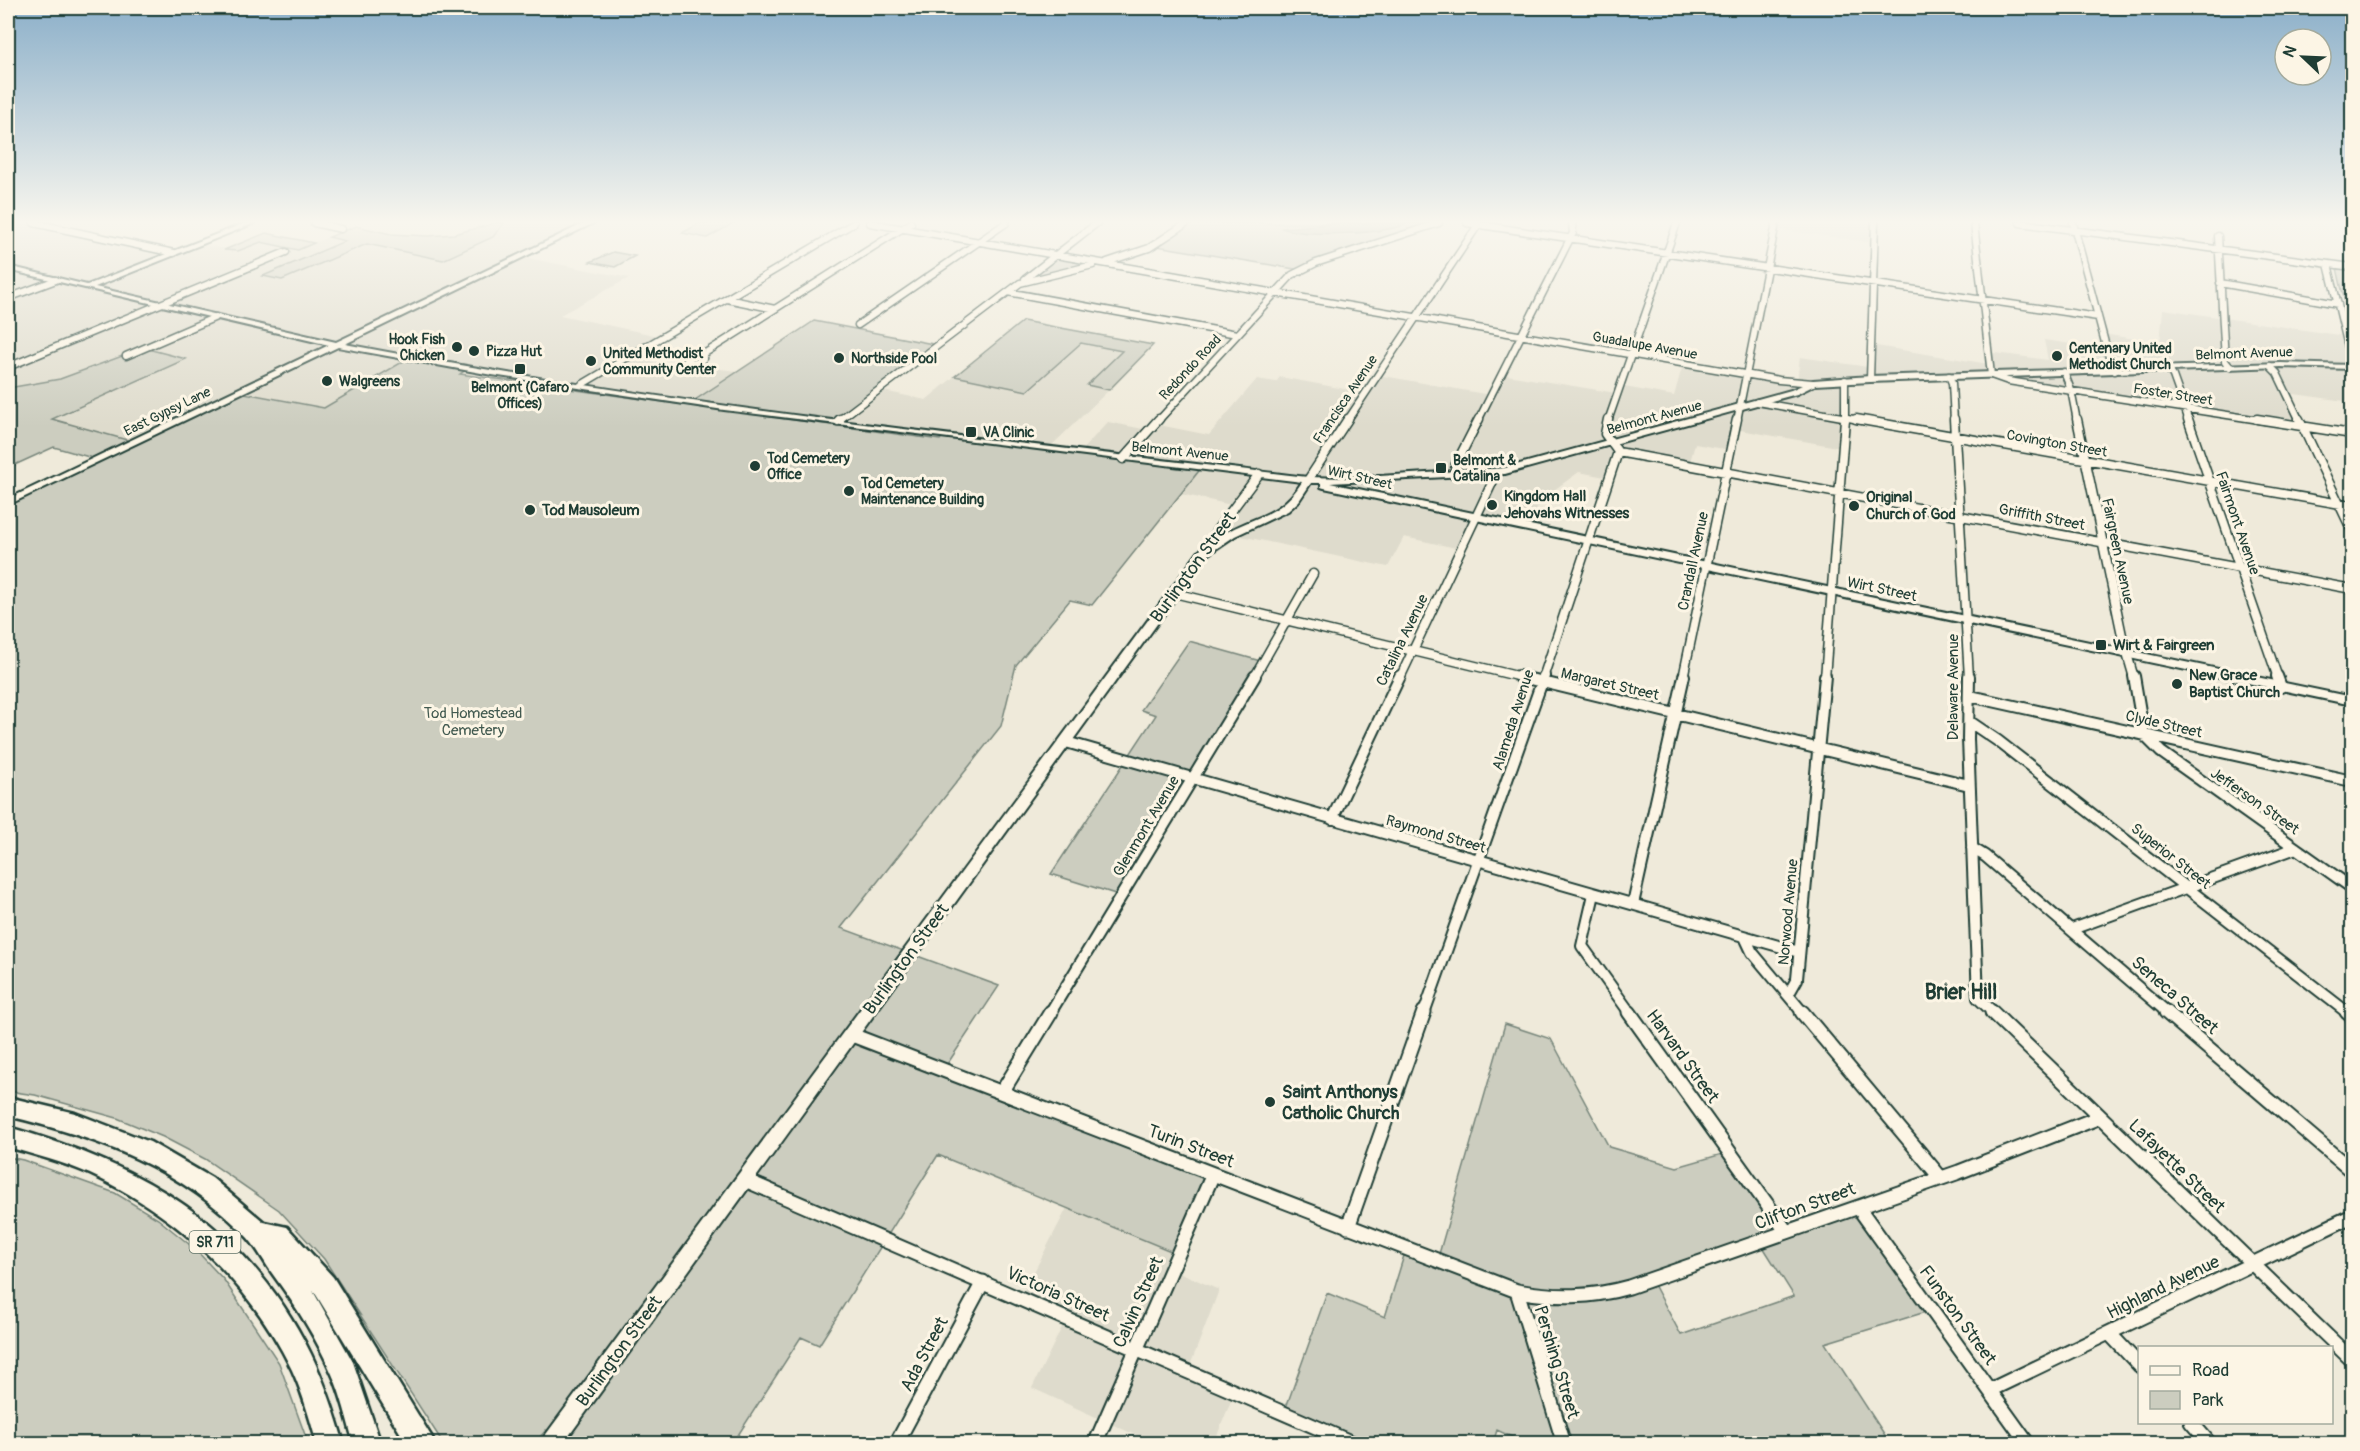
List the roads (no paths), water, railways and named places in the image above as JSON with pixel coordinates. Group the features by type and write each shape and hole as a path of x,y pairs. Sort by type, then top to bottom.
{"highway":[{"name":"SR 711","path":"8,1107 101,1132 149,1153 188,1175 216,1195 258,1232 311,1307 341,1364 368,1443"},
{"name":"SR 711","path":"8,1137 41,1144 114,1173 172,1206 208,1235 242,1270 280,1323 314,1394 332,1443"},
{"path":"258,1232 279,1235 324,1285 423,1443"}],"main road":[{"name":"Belmont Avenue","path":"103,291 337,345 581,385 838,422 1123,459 1308,480 1348,481 1493,472 1518,468 1794,392 1813,383 1870,379 2229,367 2352,367"},
{"name":"East Gypsy Lane","path":"8,502 451,291"},
{"name":"Wirt Street","path":"1308,480 1382,499 1406,502 1833,594 2352,701"},
{"name":"Francisca Avenue","path":"1203,553 1231,534 1285,509 1296,499 1308,480"},
{"name":"Wirt Street","path":"1348,481 1406,502"},
{"name":"Burlington Street","path":"554,1440 1203,553"}],"street":[{"path":"8,298 27,291"},
{"path":"8,367 192,291"},
{"path":"581,385 741,291"},
{"path":"702,355 804,291"},
{"path":"858,325 908,291"},
{"name":"Guadalupe Avenue","path":"1261,291 1746,375 1813,383"},
{"name":"Redondo Road","path":"1123,459 1276,291"},
{"name":"Francisca Avenue","path":"1308,480 1434,291"},
{"path":"1454,474 1458,459 1544,291"},
{"path":"1618,452 1610,442 1605,428 1653,291"},
{"name":"Crandall Avenue","path":"1633,904 1708,567 1763,291"},
{"path":"1870,379 1872,291"},
{"path":"1922,291 2098,317"},
{"path":"1981,291 1991,375"},
{"path":"2091,291 2111,366 2115,371"},
{"path":"2220,291 2225,361 2229,367"},
{"path":"2260,291 2338,304"},
{"path":"2335,291 2352,363"},
{"path":"838,422 1008,292 1237,334"},
{"path":"727,299 775,309"},
{"path":"126,356 216,317"},
{"path":"2270,366 2277,373 2352,531"},
{"name":"Fairmont Avenue","path":"2168,369 2173,376 2281,687"},
{"name":"Fairgreen Avenue","path":"2064,372 2071,390 2144,735"},
{"name":"Foster Street","path":"1991,375 2008,381 2352,434"},
{"name":"Delaware Avenue","path":"1949,376 1952,383 1967,621 1970,696 1968,738 1978,998"},
{"path":"1845,380 1845,419"},
{"name":"Covington Street","path":"1757,402 2352,506"},
{"name":"Norwood Avenue","path":"1788,995 1797,979 1833,594 1845,419"},
{"name":"Griffith Street","path":"1618,452 2352,589"},
{"name":"Alameda Avenue","path":"1348,1227 1508,779 1618,452"},
{"name":"Catalina Avenue","path":"1332,819 1476,518 1493,481 1493,472"},
{"name":"Burlington Street","path":"1203,553 1217,530 1259,474"},
{"name":"Glenmont Avenue","path":"1002,1092 1192,780 1313,574"},
{"name":"Margaret Street","path":"1174,593 1970,785"},
{"name":"Clyde Street","path":"1970,696 2352,781"},
{"name":"Superior Street","path":"1970,722 1998,741 2352,1016"},
{"name":"Jefferson Street","path":"2144,735 2161,752 2352,888"},
{"name":"Raymond Street","path":"1066,742 1192,780 1799,951"},
{"name":"Seneca Street","path":"1972,848 1985,856 2072,929 2352,1171"},
{"path":"2072,929 2296,848"},
{"name":"Harvard Street","path":"1594,894 1582,946 1786,1231"},
{"path":"1745,937 1752,952 1940,1177"},
{"name":"Lafayette Street","path":"1978,998 2352,1360"},
{"name":"Turin Street","path":"852,1035 1517,1292"},
{"name":"Clifton Street","path":"1517,1292 1576,1298 1595,1296 1629,1287 1858,1207 2100,1117"},
{"name":"Calvin Street","path":"1095,1443 1213,1174"},
{"name":"Victoria Street","path":"745,1180 1355,1443"},
{"name":"Funston Street","path":"1858,1207 2028,1443"},
{"name":"Highland Avenue","path":"1990,1390 2352,1216"},
{"name":"Ada Street","path":"896,1443 983,1282"},
{"name":"Pershing Street","path":"1517,1292 1564,1443"},
{"path":"2109,1333 2138,1365"},
{"path":"2193,1424 2210,1443"}],"place":[{"name":"Hook Fish Chicken","path":"457,347"},
{"name":"Pizza Hut","path":"474,351"},
{"name":"Centenary United Methodist Church","path":"2057,356"},
{"name":"Northside Pool","path":"839,358"},
{"name":"United Methodist Community Center","path":"591,361"},
{"name":"Belmont (Cafaro Offices)","path":"520,369"},
{"name":"Walgreens","path":"327,381"},
{"name":"VA Clinic","path":"971,432"},
{"name":"Tod Cemetery Office","path":"755,466"},
{"name":"Belmont & Catalina","path":"1441,468"},
{"name":"Tod Cemetery Maintenance Building","path":"849,491"},
{"name":"Kingdom Hall Jehovahs Witnesses","path":"1492,505"},
{"name":"Original Church of God","path":"1854,506"},
{"name":"Tod Mausoleum","path":"530,510"},
{"name":"Wirt & Fairgreen","path":"2101,645"},
{"name":"New Grace Baptist Church","path":"2177,684"},
{"name":"Saint Anthonys Catholic Church","path":"1270,1102"}],"district":[{"name":"Brier Hill","path":"1961,992"}],"park label":[{"name":"Tod Homestead Cemetery","path":"473,722"}]}
